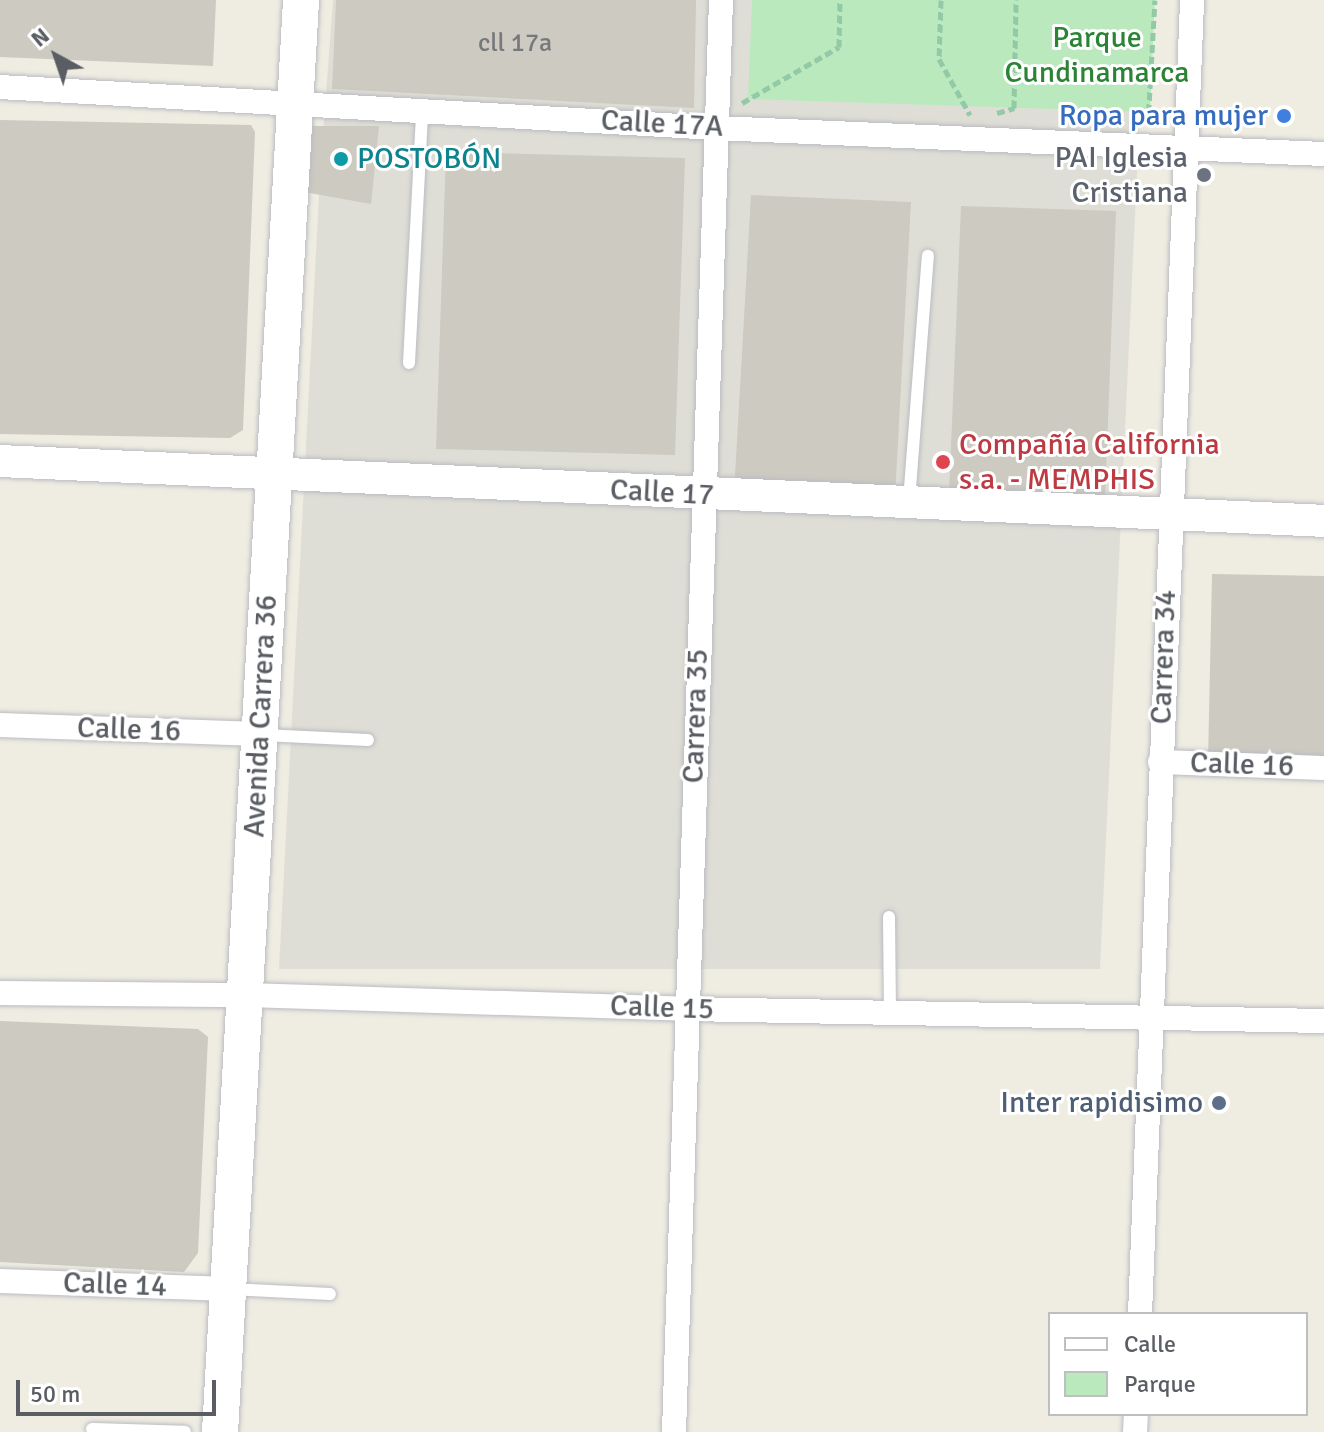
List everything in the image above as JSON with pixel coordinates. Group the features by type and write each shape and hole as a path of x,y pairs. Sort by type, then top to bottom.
{"main road":[{"name":"Avenida Carrera 36","path":"220,1432 301,0"}],"street":[{"name":"Carrera 35","path":"674,1432 721,0"},
{"name":"Carrera 34","path":"1140,1312 1192,0"},
{"name":"Calle 17A","path":"0,87 716,128 1324,154"},
{"name":"Calle 17","path":"0,461 1324,521"},
{"name":"Calle 16","path":"0,725 259,734"},
{"name":"Calle 16","path":"1160,762 1324,768"},
{"name":"Calle 15","path":"0,993 247,995 687,1009 1324,1021"},
{"name":"Calle 14","path":"0,1281 230,1289"}],"lane":[{"path":"409,363 422,111"},
{"path":"909,504 928,256"},
{"path":"259,734 368,740"},
{"path":"889,917 890,1012"},
{"path":"230,1289 330,1294"},
{"path":"92,1429 196,1432"},
{"path":"208,1431 220,1432"}],"path":[{"path":"740,105 839,47 840,0"},
{"path":"941,0 939,59 973,121"},
{"path":"1005,121 988,119 1014,108 1016,0"},
{"path":"1133,124 1149,124 1155,0"}],"shaded area":[{"path":"333,0 1145,0 1100,969 279,969 320,175"}],"green space":[{"name":"Parque Cundinamarca","path":"752,0 1155,0 1150,112 748,99"}],"building":[{"path":"0,0 216,0 213,66 0,57"},
{"path":"336,0 696,0 694,108 332,89"},
{"path":"0,120 251,125 255,132 243,430 230,438 0,434"},
{"name":"POSTOBÓN","path":"309,126 379,126 371,204 304,192"},
{"path":"446,152 685,158 675,455 436,449"},
{"path":"751,195 911,202 895,497 754,490 735,476"},
{"path":"961,206 1116,211 1105,500 949,495"},
{"path":"1212,574 1324,576 1324,763 1208,761"},
{"path":"0,1021 198,1029 208,1037 198,1253 184,1272 0,1262"}],"place":[{"name":"Ropa para mujer","path":"1284,116"},
{"name":"POSTOBÓN","path":"341,159"},
{"name":"PAI Iglesia Cristiana","path":"1204,175"},
{"name":"Compañía California s.a. - MEMPHIS","path":"943,462"},
{"name":"Inter rapidisimo","path":"1219,1103"}]}
